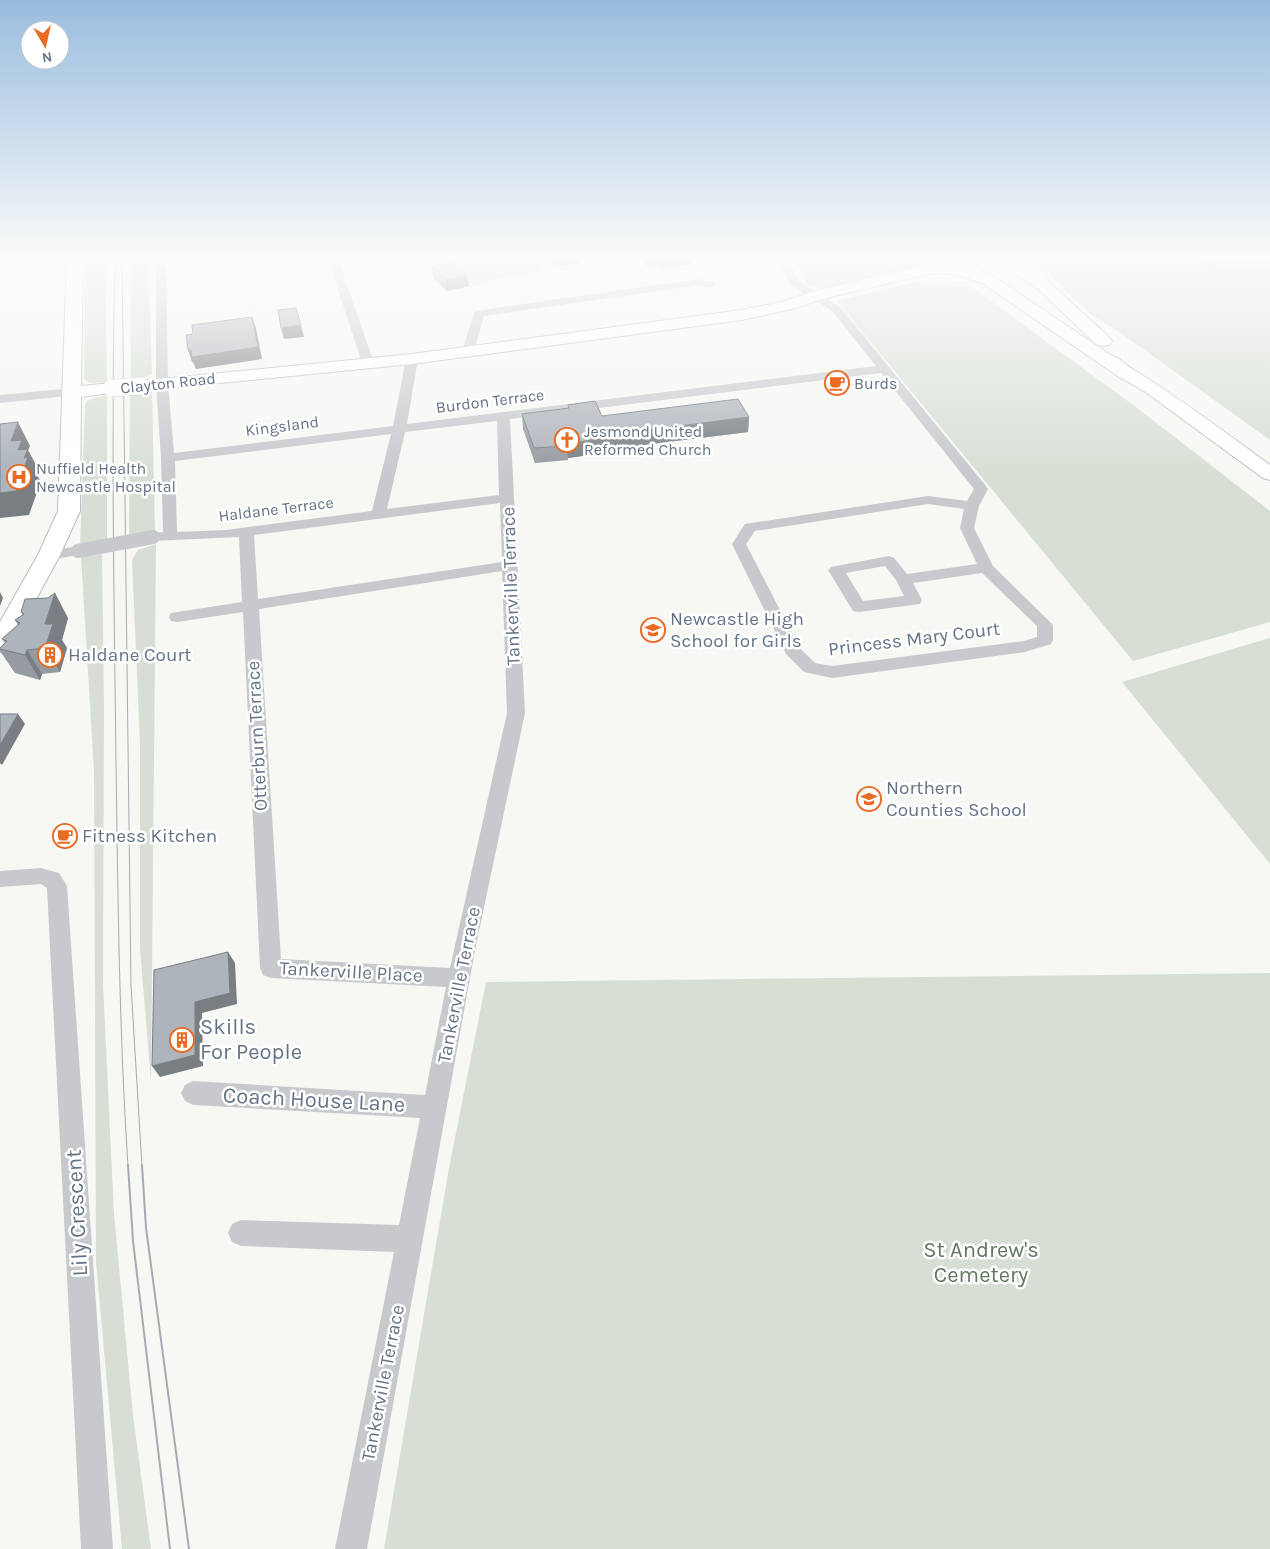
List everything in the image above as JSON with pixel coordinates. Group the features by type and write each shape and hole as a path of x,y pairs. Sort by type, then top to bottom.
{"main road":[{"path":"0,644 49,555 69,511 74,331"},
{"name":"Clayton Road","path":"73,392 412,359 615,331"},
{"path":"1064,331 1125,373 1150,387 1270,474"},
{"path":"1076,331 1125,373"},
{"path":"1092,331 1150,387"}],"street":[{"path":"161,331 170,535"},
{"path":"357,331 368,363"},
{"path":"468,351 474,331"},
{"path":"853,331 882,369"},
{"path":"378,515 399,430 412,359"},
{"name":"Burdon Terrace","path":"399,430 882,369"},
{"name":"Princess Mary Court","path":"882,369 981,489 972,506 967,528 986,568 1045,625 1045,640 1025,646 832,672 810,668 792,650 739,544 750,527 928,500 972,506"},
{"name":"Clayton Road","path":"0,399 73,392"},
{"name":"Tankerville Terrace","path":"351,1549 459,978 516,713 503,417"},
{"name":"Kingsland","path":"168,458 399,430"},
{"name":"Haldane Terrace","path":"49,555 153,537 226,534 507,498"},
{"name":"Otterburn Terrace","path":"246,531 270,940"},
{"name":"Princess Mary Court","path":"890,561 903,579 914,600 859,607 836,570 890,561"},
{"path":"177,617 510,565"},
{"path":"903,579 986,568"},
{"name":"Lily Crescent","path":"0,879 41,876 52,879 57,886 97,1549"},
{"name":"Tankerville Place","path":"270,940 271,968 459,978"},
{"name":"Coach House Lane","path":"193,1094 435,1107"},
{"path":"241,1233 410,1239"}],"green space":[{"path":"85,331 106,331 107,382 90,383 84,379"},
{"path":"131,331 151,331 152,374 131,380"},
{"path":"862,331 1032,331 1136,407 1270,511 1270,622 1133,661"},
{"path":"1118,331 1270,331 1270,440"},
{"path":"152,390 155,533 129,537 130,392"},
{"path":"107,396 107,541 80,546 85,406 87,401"},
{"path":"156,544 151,1082 140,948 140,743 132,560 138,550"},
{"path":"102,554 104,708 103,984 114,1214 133,1415 151,1549 122,1549 96,1262 94,771 81,557"},
{"path":"1270,638 1270,864 1122,682"},
{"name":"St Andrew's Cemetery","path":"1270,973 1270,1549 384,1549 449,1168 486,982"}],"building":[{"path":"193,331 255,331 258,347 192,357 191,350 188,350 186,335 193,334"},
{"path":"738,399 749,417 610,435 611,437 566,444 567,446 534,448 522,414 569,408 568,405 595,401 602,416"},
{"path":"18,422 11,441 22,440 18,450 28,449 24,458 28,457 16,491 0,493 0,424"},
{"path":"55,593 45,624 53,624 45,648 27,650 25,655 0,649 7,641 2,639 20,623 15,620 24,614 21,612 25,599 48,598"},
{"path":"0,714 18,714 0,745"},
{"name":"Skills For People","path":"228,952 230,993 195,1002 195,1055 152,1066 154,970"}],"tram line":[{"path":"114,331 113,450 118,914 128,1166"},
{"path":"123,331 131,986 142,1166"},
{"path":"128,1165 133,1241 170,1549"},
{"path":"142,1165 146,1228 189,1549"}],"place":[{"name":"Burds","path":"837,383"},
{"name":"Jesmond United Reformed Church","path":"567,440"},
{"name":"Nuffield Health Newcastle Hospital","path":"19,477"},
{"name":"Newcastle High School for Girls","path":"653,630"},
{"name":"Haldane Court","path":"50,655"},
{"name":"Northern Counties School","path":"869,799"},
{"name":"Fitness Kitchen","path":"65,836"},
{"name":"Skills For People","path":"182,1040"}]}
